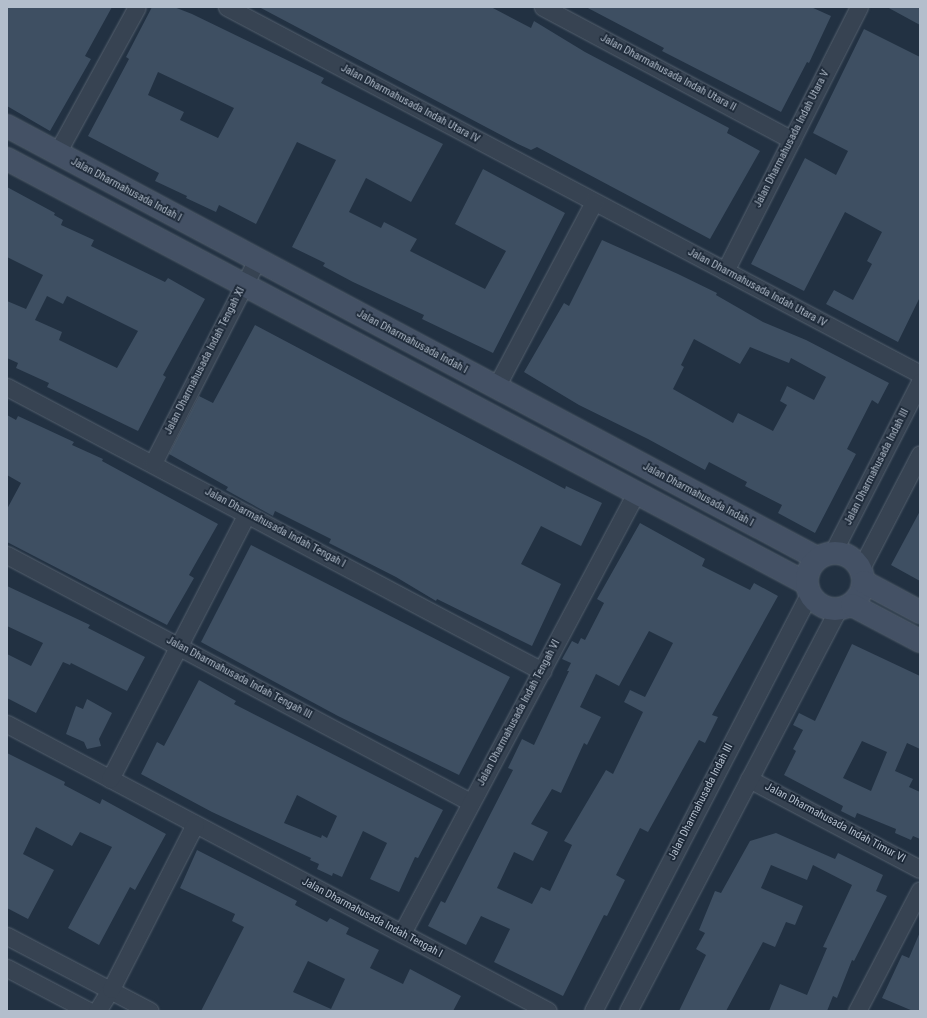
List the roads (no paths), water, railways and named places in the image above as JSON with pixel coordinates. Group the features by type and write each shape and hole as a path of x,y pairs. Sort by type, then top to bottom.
{"main road":[{"name":"Jalan Dharmahusada Indah I","path":"7,126 496,387 825,555"},
{"path":"7,159 636,493 808,589 816,603 826,608 845,607 920,641"},
{"path":"808,589 811,565 825,555 844,554 862,575 920,612"},
{"path":"845,607 862,591 862,575"}],"street":[{"path":"57,153 137,7"},
{"name":"Jalan Dharmahusada Indah Utara IV","path":"227,7 920,374"},
{"name":"Jalan Dharmahusada Indah Utara II","path":"543,7 792,140"},
{"name":"Jalan Dharmahusada Indah Utara V","path":"725,271 859,7"},
{"path":"496,387 594,202"},
{"name":"Jalan Dharmahusada Indah Tengah XI","path":"153,463 257,260"},
{"name":"Jalan Dharmahusada Indah III","path":"825,555 920,382"},
{"name":"Jalan Dharmahusada Indah Tengah I","path":"7,388 153,463 542,671"},
{"path":"862,575 920,454"},
{"name":"Jalan Dharmahusada Indah Tengah VI","path":"402,934 470,802 542,671 636,493"},
{"path":"110,779 247,514"},
{"name":"Jalan Dharmahusada Indah Tengah III","path":"7,555 470,802"},
{"name":"Jalan Dharmahusada Indah III","path":"592,1011 808,589"},
{"path":"628,1011 749,779 845,607"},
{"name":"Jalan Dharmahusada Indah Tengah I","path":"7,724 548,1011"},
{"name":"Jalan Dharmahusada Indah Timur VI","path":"749,779 920,868"},
{"path":"97,1011 111,989 195,824"},
{"path":"863,1009 920,890"},
{"path":"7,936 111,989 150,1011"},
{"path":"7,968 79,1009"}]}
